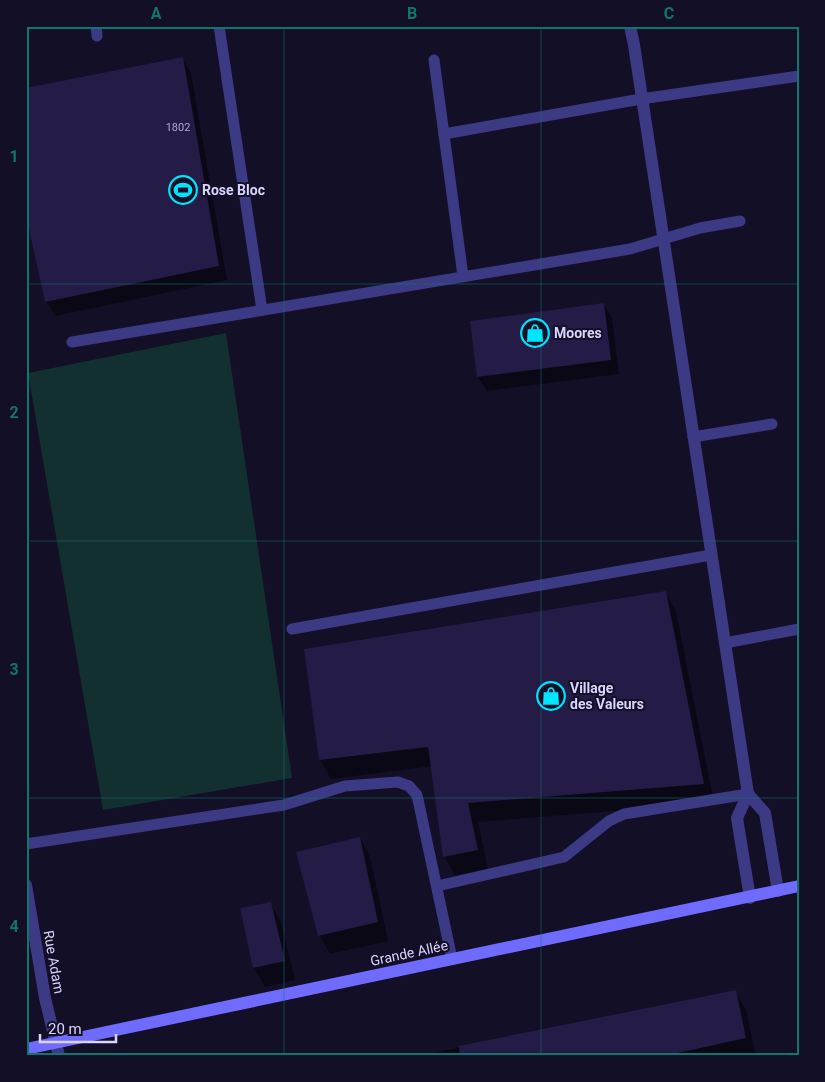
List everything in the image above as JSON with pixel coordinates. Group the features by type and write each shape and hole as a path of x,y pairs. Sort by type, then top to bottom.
{"main road":[{"name":"Grande Allée","path":"26,1049 750,898 799,886"}],"street":[{"path":"630,26 748,794 737,818 750,898"},
{"path":"748,794 766,813 778,891"},
{"name":"Rue Adam","path":"26,885 45,998 59,1056"}],"lane":[{"path":"220,26 262,310"},
{"path":"434,60 463,276"},
{"path":"444,134 641,99 799,76"},
{"path":"72,342 623,250 700,228 740,221"},
{"path":"693,437 772,424"},
{"path":"292,629 711,554"},
{"path":"725,643 799,629"},
{"path":"26,844 284,805 345,786 398,782 409,786 417,795 452,959"},
{"path":"437,886 564,857 609,821 624,814 748,794"}],"green space":[{"path":"226,333 292,778 103,810 28,373"}],"building":[{"path":"183,57 219,266 45,302 26,215 26,88"},
{"path":"604,303 611,360 477,377 470,321"},
{"path":"666,591 704,784 468,803 478,850 443,857 428,747 319,760 304,649"},
{"path":"360,837 378,922 318,936 296,852"},
{"path":"271,902 285,961 253,968 240,908"},
{"path":"736,990 746,1038 664,1056 460,1056 459,1046"}],"place":[{"name":"Rose Bloc","path":"183,190"},
{"name":"Moores","path":"535,333"},
{"name":"Village des Valeurs","path":"551,696"}]}
